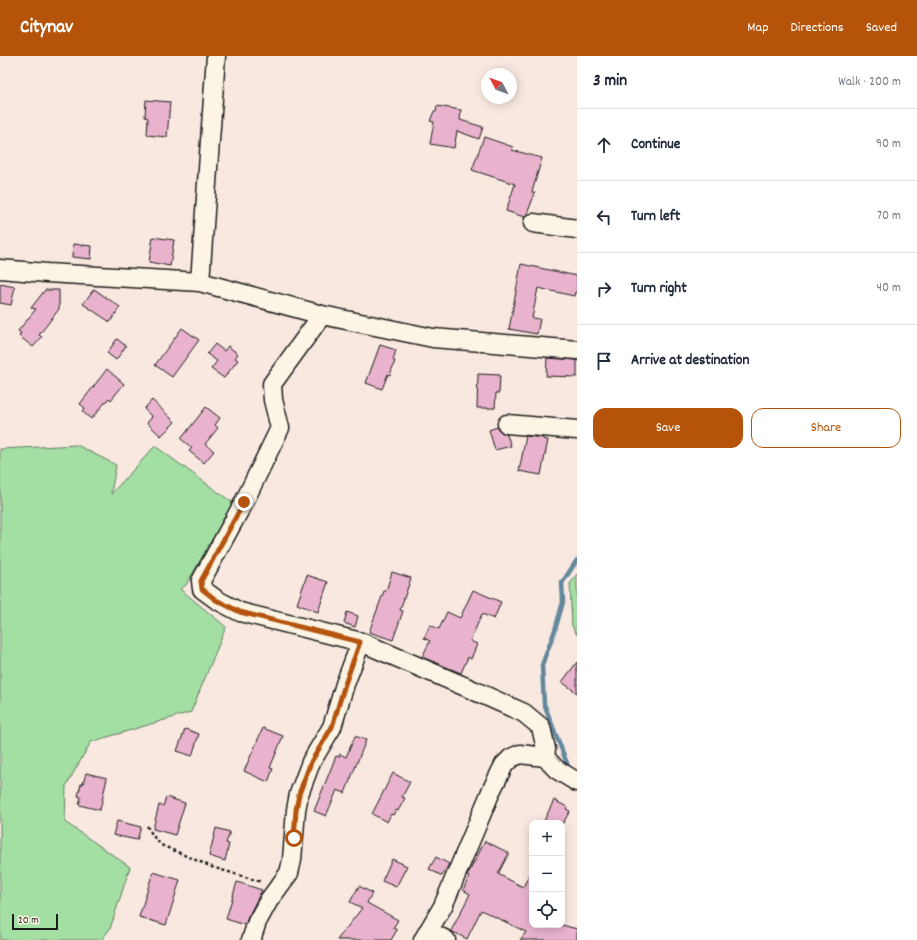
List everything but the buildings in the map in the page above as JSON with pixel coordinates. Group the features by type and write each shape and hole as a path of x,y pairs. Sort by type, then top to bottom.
{"street":[{"path":"200,282 216,56"},
{"path":"533,223 577,229"},
{"path":"0,269 200,282 322,315 433,338 577,350"},
{"path":"322,315 272,384 273,400 280,428 244,502 201,581 202,589 216,600 240,612 360,642 524,713 541,727 546,749 545,757"},
{"path":"507,424 577,430"},
{"path":"251,940 257,922 269,900 289,873 292,860 296,810 299,794 311,762 332,727 360,642"},
{"path":"446,940 425,935 443,906 492,789 504,765 511,758 520,754 545,757 556,769 577,782"}],"path":[{"path":"147,826 161,845 212,867 278,888"}],"green space":[{"path":"77,445 116,465 111,494 155,446 233,503 186,585 180,589 226,627 191,712 91,742 66,786 65,822 130,867 110,929 101,940 0,940 0,449"},
{"path":"577,574 577,635 572,626 570,584"}],"waterway":[{"path":"570,771 544,704 542,665 555,630 563,602 562,583 577,560"}],"route":[{"path":"244,502 201,581 202,589 216,600 240,612 360,642 332,727 311,762 299,794 294,838"}]}
